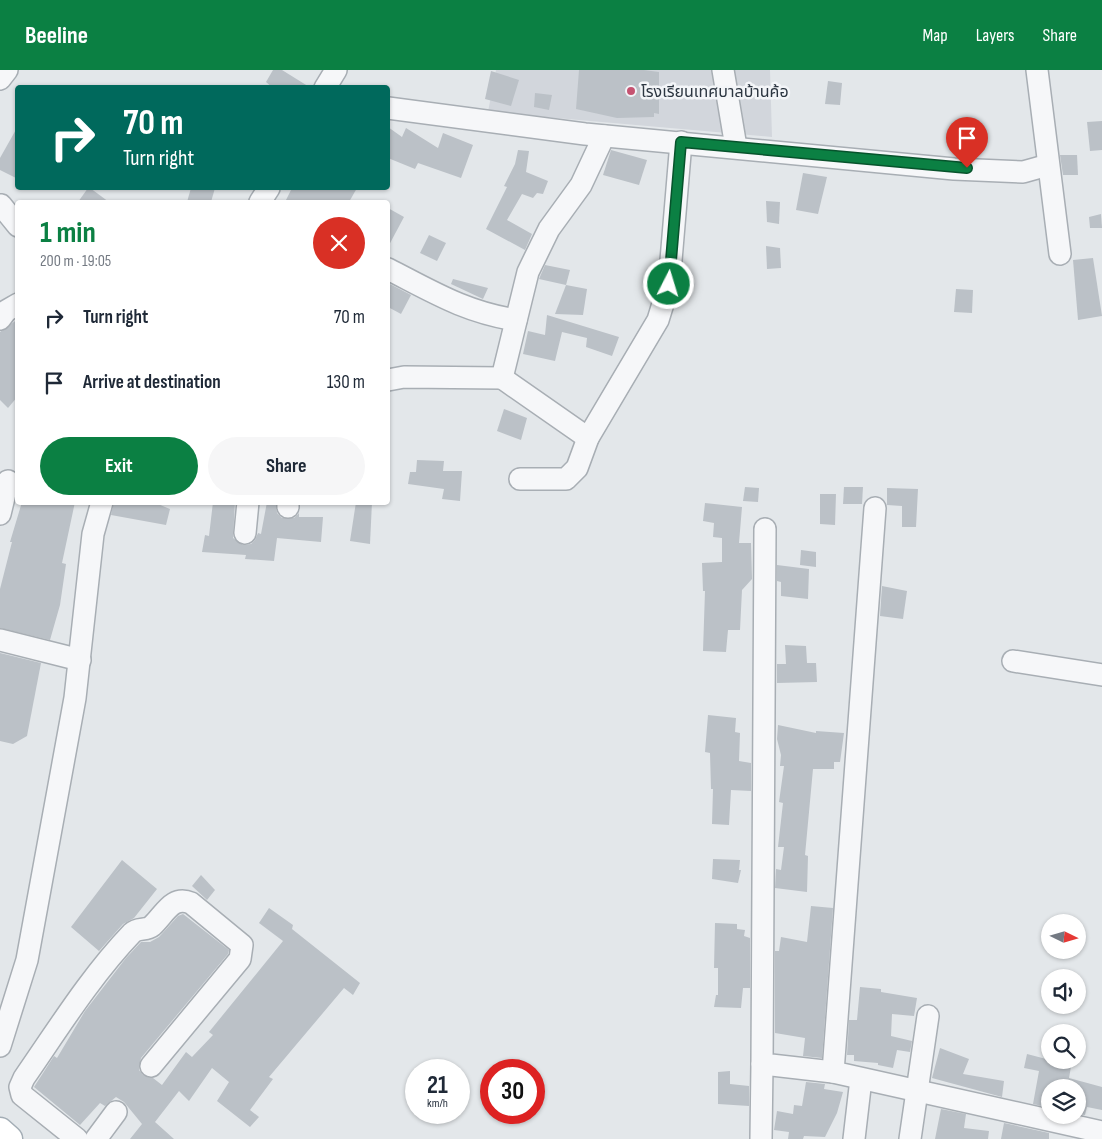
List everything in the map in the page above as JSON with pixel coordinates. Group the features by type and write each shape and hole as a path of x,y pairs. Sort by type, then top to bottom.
{"main road":[{"path":"0,1132 10,1139"}],"street":[{"path":"0,79 7,70"},
{"path":"327,85 336,70"},
{"path":"722,70 736,147"},
{"path":"1037,70 1060,254"},
{"path":"390,108 604,136 954,169 1023,172 1048,165"},
{"path":"502,378 528,272 549,229 581,185 604,136"},
{"path":"520,479 566,479 577,468 588,438 658,320 669,284 681,142"},
{"path":"1,205 15,222"},
{"path":"390,269 458,305 486,315 516,320"},
{"path":"0,319 6,311 15,306"},
{"path":"390,380 404,377 502,378 588,438"},
{"path":"0,514 8,481"},
{"path":"0,1046 27,960 80,660 92,534 101,505"},
{"path":"245,533 248,505"},
{"path":"833,1072 875,508"},
{"path":"760,1139 765,529"},
{"path":"0,640 80,660"},
{"path":"1014,661 1102,675"},
{"path":"77,1139 22,1095 20,1087 24,1078 85,989 133,932 150,927 172,904 185,900 242,945 242,952 240,959 151,1066"},
{"path":"910,1139 928,1016"},
{"path":"762,1064 833,1072 1102,1132"},
{"path":"854,1139 861,1078"},
{"path":"96,1139 116,1112"}],"shaded area":[{"name":"โรงเรียนเทศบาลบ้านค้อ","path":"496,70 770,70 772,137 488,112"}],"building":[{"path":"273,70 282,70 306,85 270,85 266,82"},
{"path":"579,70 644,70 659,72 659,114 654,113 654,117 617,118 576,109"},
{"path":"491,71 519,80 511,106 485,99"},
{"path":"828,81 842,83 840,105 825,104"},
{"path":"535,93 552,95 549,110 534,107"},
{"path":"1102,121 1102,150 1090,151 1087,122"},
{"path":"390,128 402,137 406,128 438,148 443,133 473,145 461,178 418,163 415,169 390,159"},
{"path":"15,131 15,178 0,170 0,158"},
{"path":"518,150 529,151 526,172 548,181 543,194 537,193 533,198 522,194 507,220 532,234 525,250 486,229 507,187 504,186 515,164"},
{"path":"611,150 647,160 639,185 603,175"},
{"path":"1060,155 1077,155 1078,175 1063,175"},
{"path":"803,173 827,177 818,214 796,210"},
{"path":"87,190 93,190 106,200 79,200"},
{"path":"190,190 214,190 212,200 188,200"},
{"path":"291,190 356,190 350,200 286,200"},
{"path":"766,201 780,202 779,224 767,222"},
{"path":"390,209 404,217 390,243"},
{"path":"1101,214 1102,228 1090,228 1089,217"},
{"path":"429,235 446,243 437,261 420,253"},
{"path":"766,246 780,248 781,268 767,269"},
{"path":"1093,258 1102,316 1078,320 1073,260"},
{"path":"545,265 570,270 566,285 539,279"},
{"path":"453,279 488,288 483,299 451,284"},
{"path":"390,284 411,295 401,314 390,308"},
{"path":"566,285 587,289 583,315 555,314"},
{"path":"956,289 973,290 972,313 954,312"},
{"path":"547,315 619,337 612,356 586,347 587,338 562,332 555,361 523,354 528,331 545,335"},
{"path":"15,321 15,400 8,408 0,400 0,332"},
{"path":"504,409 527,418 521,440 497,431"},
{"path":"417,460 444,461 443,471 462,471 460,501 442,499 444,489 408,484 410,472 416,472"},
{"path":"745,487 759,488 758,502 743,501"},
{"path":"844,487 863,487 862,504 843,504"},
{"path":"887,488 918,489 916,527 902,527 902,506 887,505"},
{"path":"820,494 836,494 835,525 820,524"},
{"path":"705,503 742,507 739,543 751,543 752,579 742,590 740,630 728,630 726,652 703,651 705,591 703,591 702,563 722,562 722,538 713,537 714,523 703,521"},
{"path":"21,505 74,505 62,563 66,564 60,605 50,640 0,628 0,589 12,542 10,542"},
{"path":"113,505 160,505 170,509 166,525 111,515"},
{"path":"213,505 235,505 233,538 243,545 251,544 258,533 261,534 266,505 276,505 277,513 282,518 294,518 299,513 299,517 323,517 321,542 277,538 274,561 245,559 246,555 202,552 205,535 209,536"},
{"path":"356,505 372,505 370,544 350,541"},
{"path":"801,550 816,552 816,567 800,565"},
{"path":"777,565 809,569 808,599 781,596 781,582 777,581"},
{"path":"882,586 907,591 903,619 880,616"},
{"path":"785,645 806,646 807,663 816,663 817,682 777,683 777,664 786,664"},
{"path":"0,653 41,663 27,736 13,744 0,741"},
{"path":"708,715 736,718 735,732 740,733 739,761 751,763 751,791 731,790 729,825 712,824 713,789 711,789 710,753 705,752"},
{"path":"778,725 816,733 816,731 844,733 840,762 834,762 834,769 813,769 805,855 808,856 807,892 775,888 776,869 781,870 784,847 778,847 783,803 779,802 784,766 780,766 781,755 777,739"},
{"path":"713,859 740,860 739,870 741,870 738,883 712,879"},
{"path":"122,860 157,889 134,918 123,924 99,951 71,927"},
{"path":"201,875 215,890 207,900 192,886"},
{"path":"811,906 833,908 822,1058 803,1056 805,1038 775,1033 775,951 779,951 781,937 807,942"},
{"path":"269,908 293,925 292,929 360,983 353,995 344,988 269,1077 273,1079 250,1110 259,1117 250,1127 217,1101 229,1082 212,1068 189,1101 179,1091 155,1122 174,1139 130,1139 142,1124 124,1102 116,1097 105,1106 100,1103 80,1125 34,1087 54,1056 57,1058 85,1011 126,958 141,942 150,942 159,937 178,916 183,914 229,950 228,954 141,1058 139,1070 143,1075 153,1078 162,1085 186,1052 192,1057 213,1035 209,1032 283,941 259,923"},
{"path":"715,923 737,924 737,929 745,930 744,936 750,938 750,988 743,988 741,1008 714,1007 716,995 718,995 718,968 714,968"},
{"path":"860,987 881,989 881,992 917,998 914,1016 892,1014 891,1036 912,1041 910,1052 897,1050 893,1068 878,1065 878,1063 854,1061 854,1055 847,1055 849,1020 857,1020"},
{"path":"940,1048 969,1059 963,1074 1004,1081 1002,1097 932,1078"},
{"path":"1027,1054 1041,1058 1041,1069 1071,1069 1069,1078 1073,1079 1041,1079 1041,1106 1033,1104 1039,1071 1024,1068"},
{"path":"730,1071 730,1084 749,1086 749,1106 718,1104 718,1072"},
{"path":"806,1082 825,1084 824,1089 843,1092 837,1113 825,1137 804,1136 803,1139 788,1139 789,1132 774,1130 777,1111 793,1114 794,1105 802,1106"},
{"path":"1086,1083 1102,1087 1102,1110 1087,1107 1086,1111"},
{"path":"941,1109 966,1114 964,1128 989,1131 988,1139 935,1139"},
{"path":"1004,1123 1049,1133 1049,1139 1001,1139"}],"place":[{"name":"โรงเรียนเทศบาลบ้านค้อ","path":"631,91"}],"route":[{"path":"669,284 681,142 954,169 967,168"}]}
